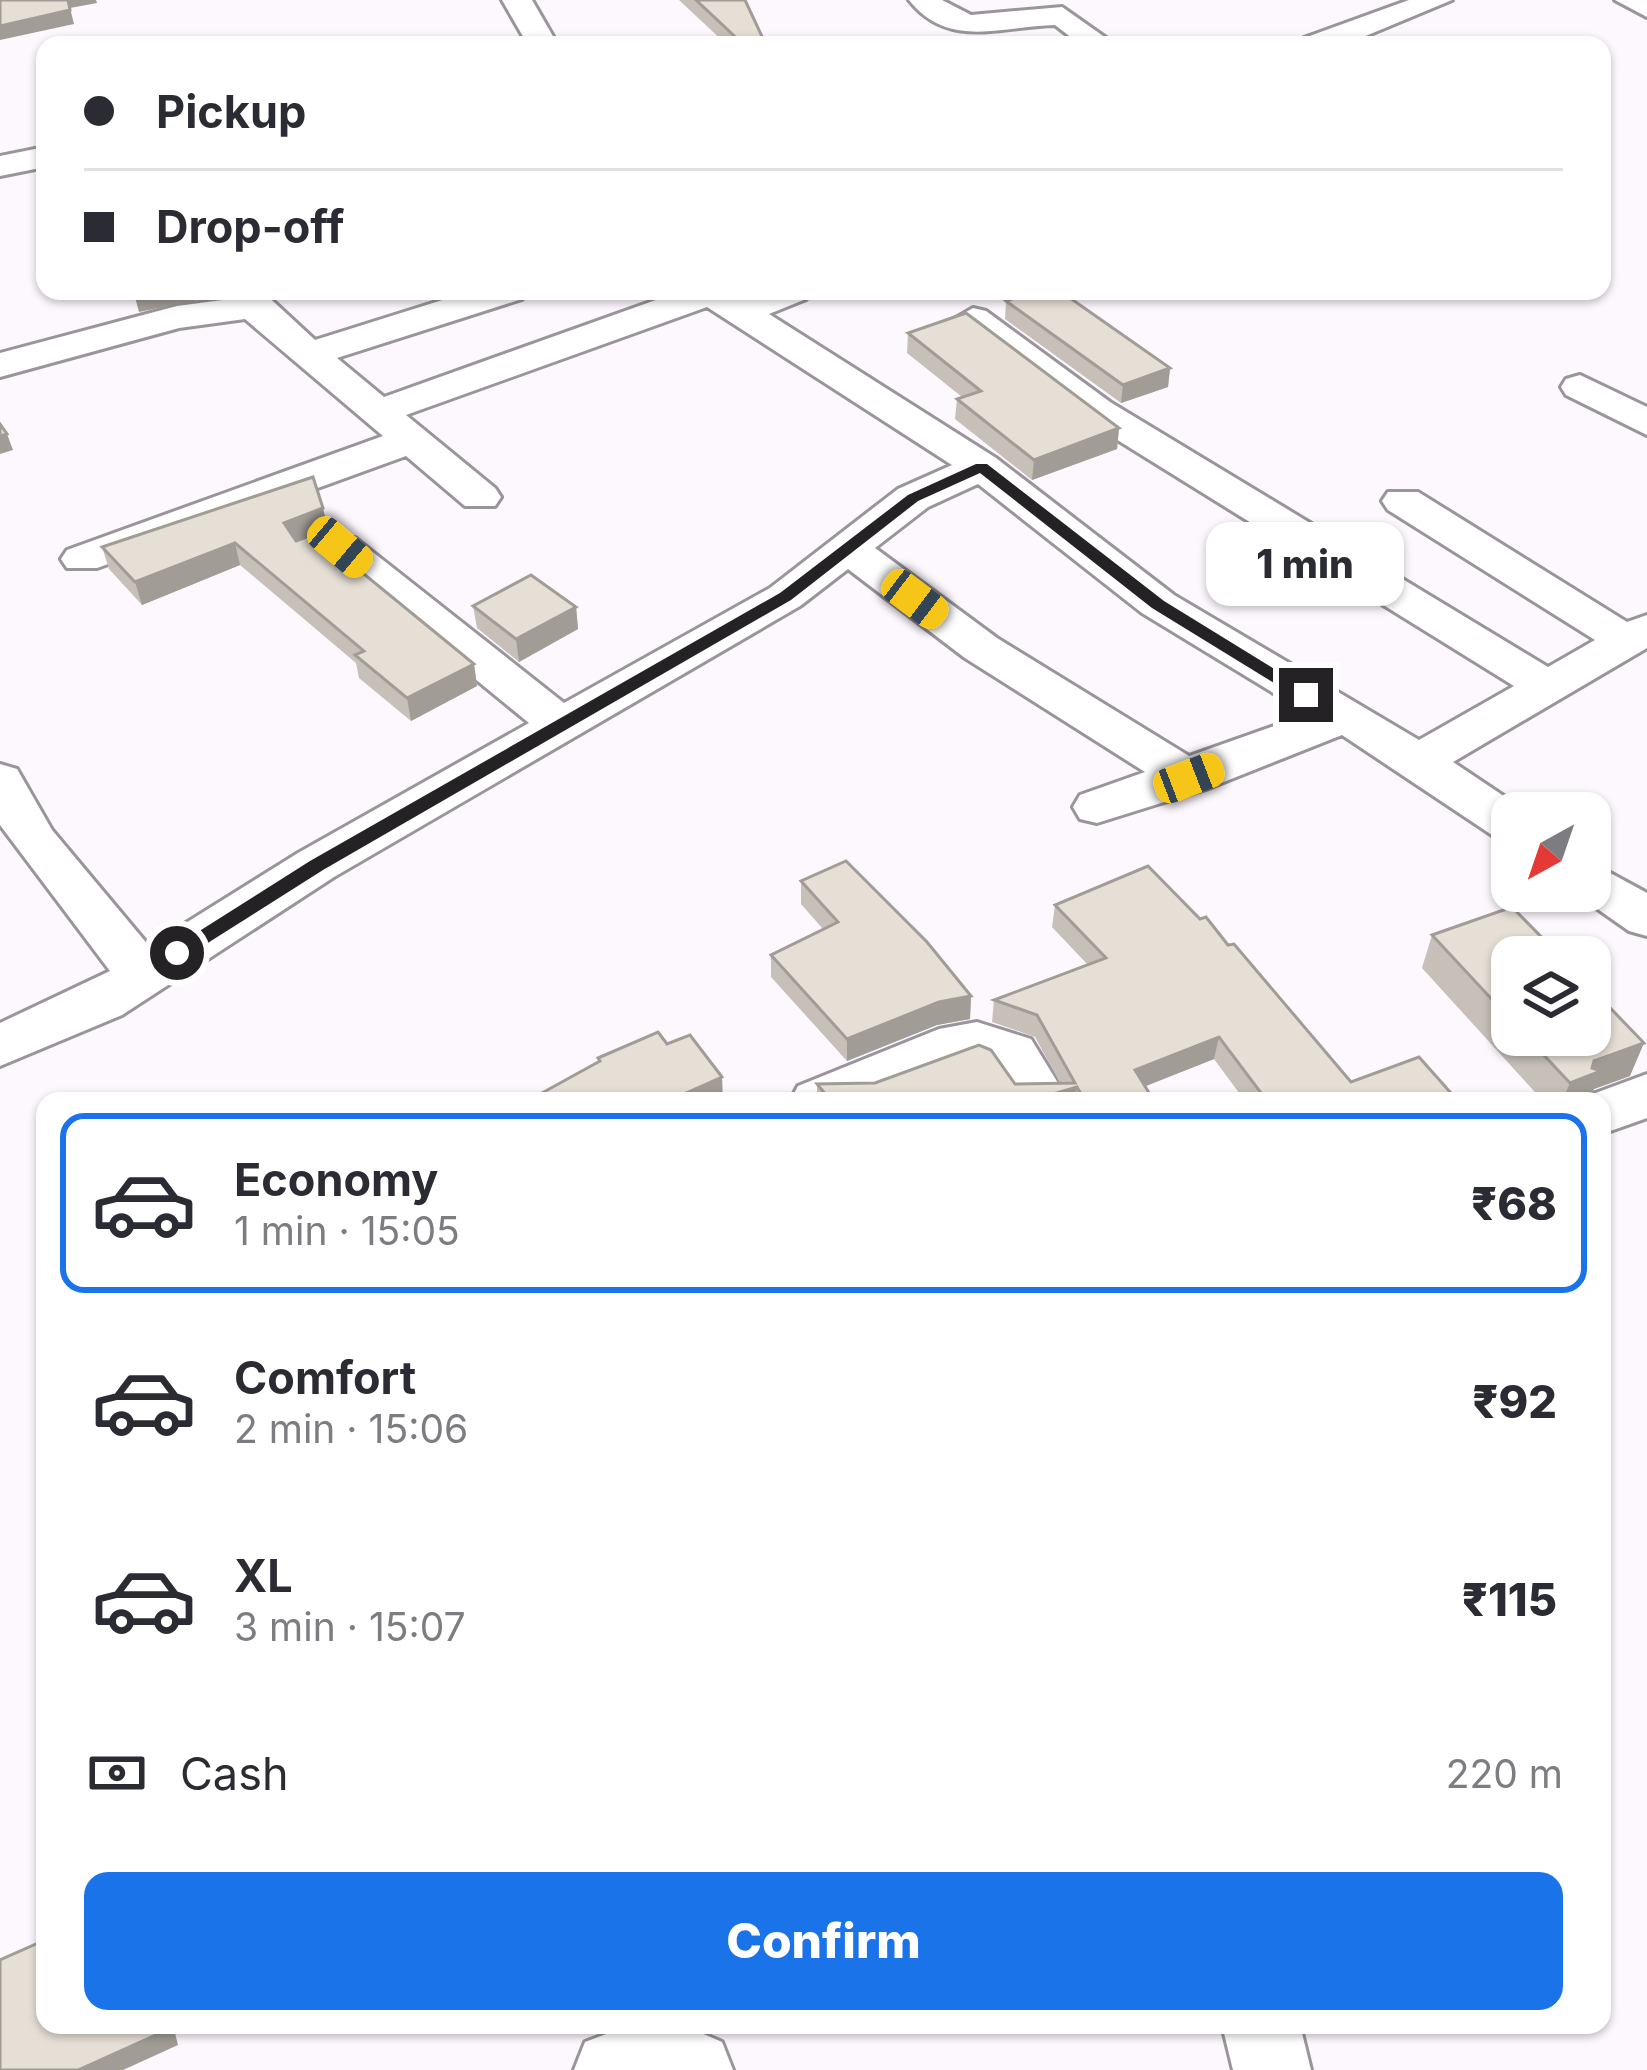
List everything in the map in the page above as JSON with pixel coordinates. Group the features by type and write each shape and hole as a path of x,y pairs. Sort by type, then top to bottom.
{"street":[{"path":"517,0 539,36"},
{"path":"924,0 950,24 1062,16 1089,36"},
{"path":"1341,36 1437,0"},
{"path":"1630,0 1647,8"},
{"path":"1370,22 1397,36"},
{"path":"0,166 36,159"},
{"path":"0,365 245,300"},
{"path":"250,300 480,497"},
{"path":"309,353 480,300"},
{"path":"378,412 717,300"},
{"path":"722,300 982,467 1158,604 1419,761 1491,811"},
{"path":"974,319 1096,410 1548,687"},
{"path":"1580,388 1647,423"},
{"path":"82,559 411,440"},
{"path":"0,1046 103,1001 316,865 785,597 913,498 982,467"},
{"path":"1403,501 1637,635 1419,761"},
{"path":"340,547 559,723"},
{"path":"850,550 981,648 1189,778"},
{"path":"1097,807 1189,778 1343,718"},
{"path":"0,780 33,840 143,975"},
{"path":"839,1092 958,1042 980,1041 996,1042 1014,1052 1036,1092"},
{"path":"1611,1109 1647,1095"},
{"path":"1263,2034 1273,2070"},
{"path":"613,2070 659,2054 694,2070"}],"building":[{"path":"0,0 68,0 70,10 0,26"},
{"path":"696,0 745,0 762,36 734,36"},
{"path":"1073,300 1170,368 1123,385 1006,301"},
{"path":"966,313 1119,428 1034,460 957,399 981,391 908,333"},
{"path":"313,477 323,508 284,523 296,541 315,534 474,664 407,698 355,655 364,651 235,543 135,582 102,547"},
{"path":"531,575 576,607 516,639 473,606"},
{"path":"846,861 927,942 971,996 939,1002 847,1039 771,955 838,922 801,881"},
{"path":"1148,866 1200,919 1206,917 1228,945 1234,944 1351,1082 1419,1057 1450,1092 1260,1092 1219,1037 1135,1070 1148,1092 1080,1092 1077,1087 1060,1092 824,1092 817,1084 875,1083 979,1045 991,1050 1015,1084 1075,1083 1037,1015 994,1000 1106,958 1055,905"},
{"path":"1498,912 1517,912 1540,936 1491,936 1491,998 1432,935"},
{"path":"1611,1009 1644,1043 1611,1055"},
{"path":"658,1032 667,1044 690,1035 722,1077 688,1092 544,1092 600,1061 598,1058"},
{"path":"1545,1056 1608,1056 1594,1061 1592,1068 1601,1071 1570,1083"},
{"path":"36,1944 36,2034 158,2034 78,2070 0,2070 0,1960"}],"route":[{"path":"177,953 316,865 733,622 785,597 913,498 982,467 1158,604 1306,695"}]}
